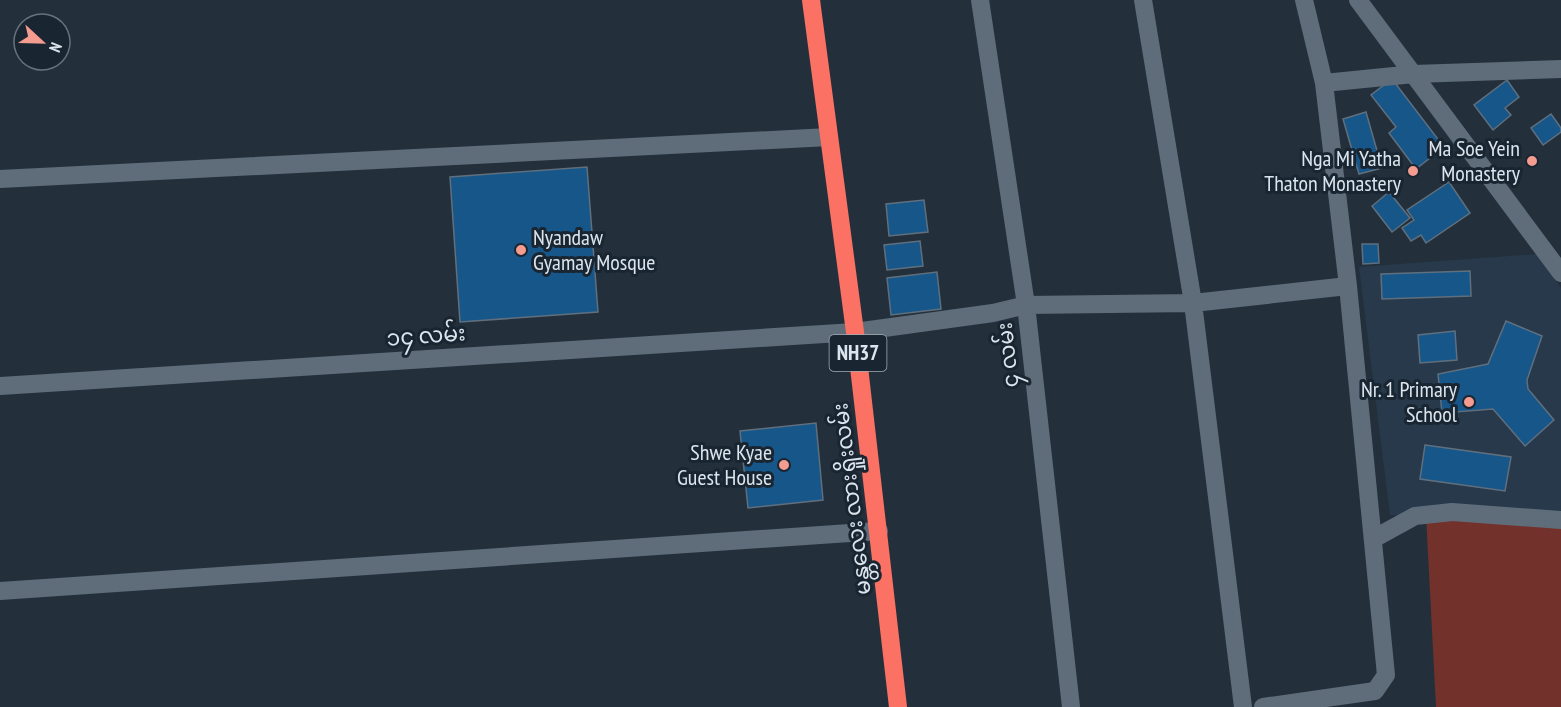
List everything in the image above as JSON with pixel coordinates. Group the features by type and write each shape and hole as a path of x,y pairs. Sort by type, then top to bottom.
{"highway":[{"name":"မန္တလေး လားရှိုးလမ်း","path":"811,0 855,332 898,707"}],"street":[{"name":"၄ လမ်း","path":"980,0 1026,305 1071,707"},
{"path":"1143,0 1193,303 1243,707"},
{"path":"1263,707 1375,691 1386,675 1348,286 1324,83 1304,0"},
{"path":"1358,0 1561,273"},
{"path":"1324,83 1414,74 1561,69"},
{"path":"0,179 829,137"},
{"name":"၁၄ လမ်း","path":"0,386 855,332 993,313 1026,305 1193,303 1348,286"},
{"path":"1373,539 1415,516 1452,512 1561,520"},
{"path":"0,591 879,531"}],"shaded area":[{"name":"Nr. 1 Primary School","path":"1537,254 1561,288 1561,516 1390,515 1359,267"},
{"path":"1426,515 1561,516 1561,707 1436,707"}],"building":[{"path":"1392,79 1444,147 1416,169 1389,133 1396,127 1371,95"},
{"path":"1507,80 1519,97 1505,108 1511,115 1493,130 1474,105"},
{"path":"1366,112 1382,168 1359,174 1343,119"},
{"path":"1551,114 1561,128 1561,132 1543,145 1531,128"},
{"path":"587,167 598,312 460,322 450,177"},
{"path":"1449,182 1470,213 1426,243 1421,235 1411,241 1402,228 1414,220 1407,210"},
{"path":"1389,192 1410,218 1392,232 1372,206"},
{"path":"924,200 928,232 889,236 886,204"},
{"path":"920,241 923,266 887,270 884,245"},
{"path":"1362,244 1378,244 1379,263 1363,264"},
{"path":"1470,271 1471,296 1382,299 1381,274"},
{"path":"937,272 941,309 891,315 887,278"},
{"path":"1506,321 1542,336 1527,380 1528,389 1554,420 1525,446 1493,409 1442,413 1438,374 1488,364"},
{"path":"1455,331 1457,360 1420,363 1418,335"},
{"path":"816,423 823,500 748,508 740,431"},
{"path":"1425,445 1511,457 1505,491 1420,479"}],"place":[{"name":"Ma Soe Yein Monastery","path":"1532,161"},
{"name":"Nga Mi Yatha Thaton Monastery","path":"1413,171"},
{"name":"Nyandaw Gyamay Mosque","path":"521,250"},
{"name":"Nr. 1 Primary School","path":"1469,402"},
{"name":"Shwe Kyae Guest House","path":"784,465"}]}
